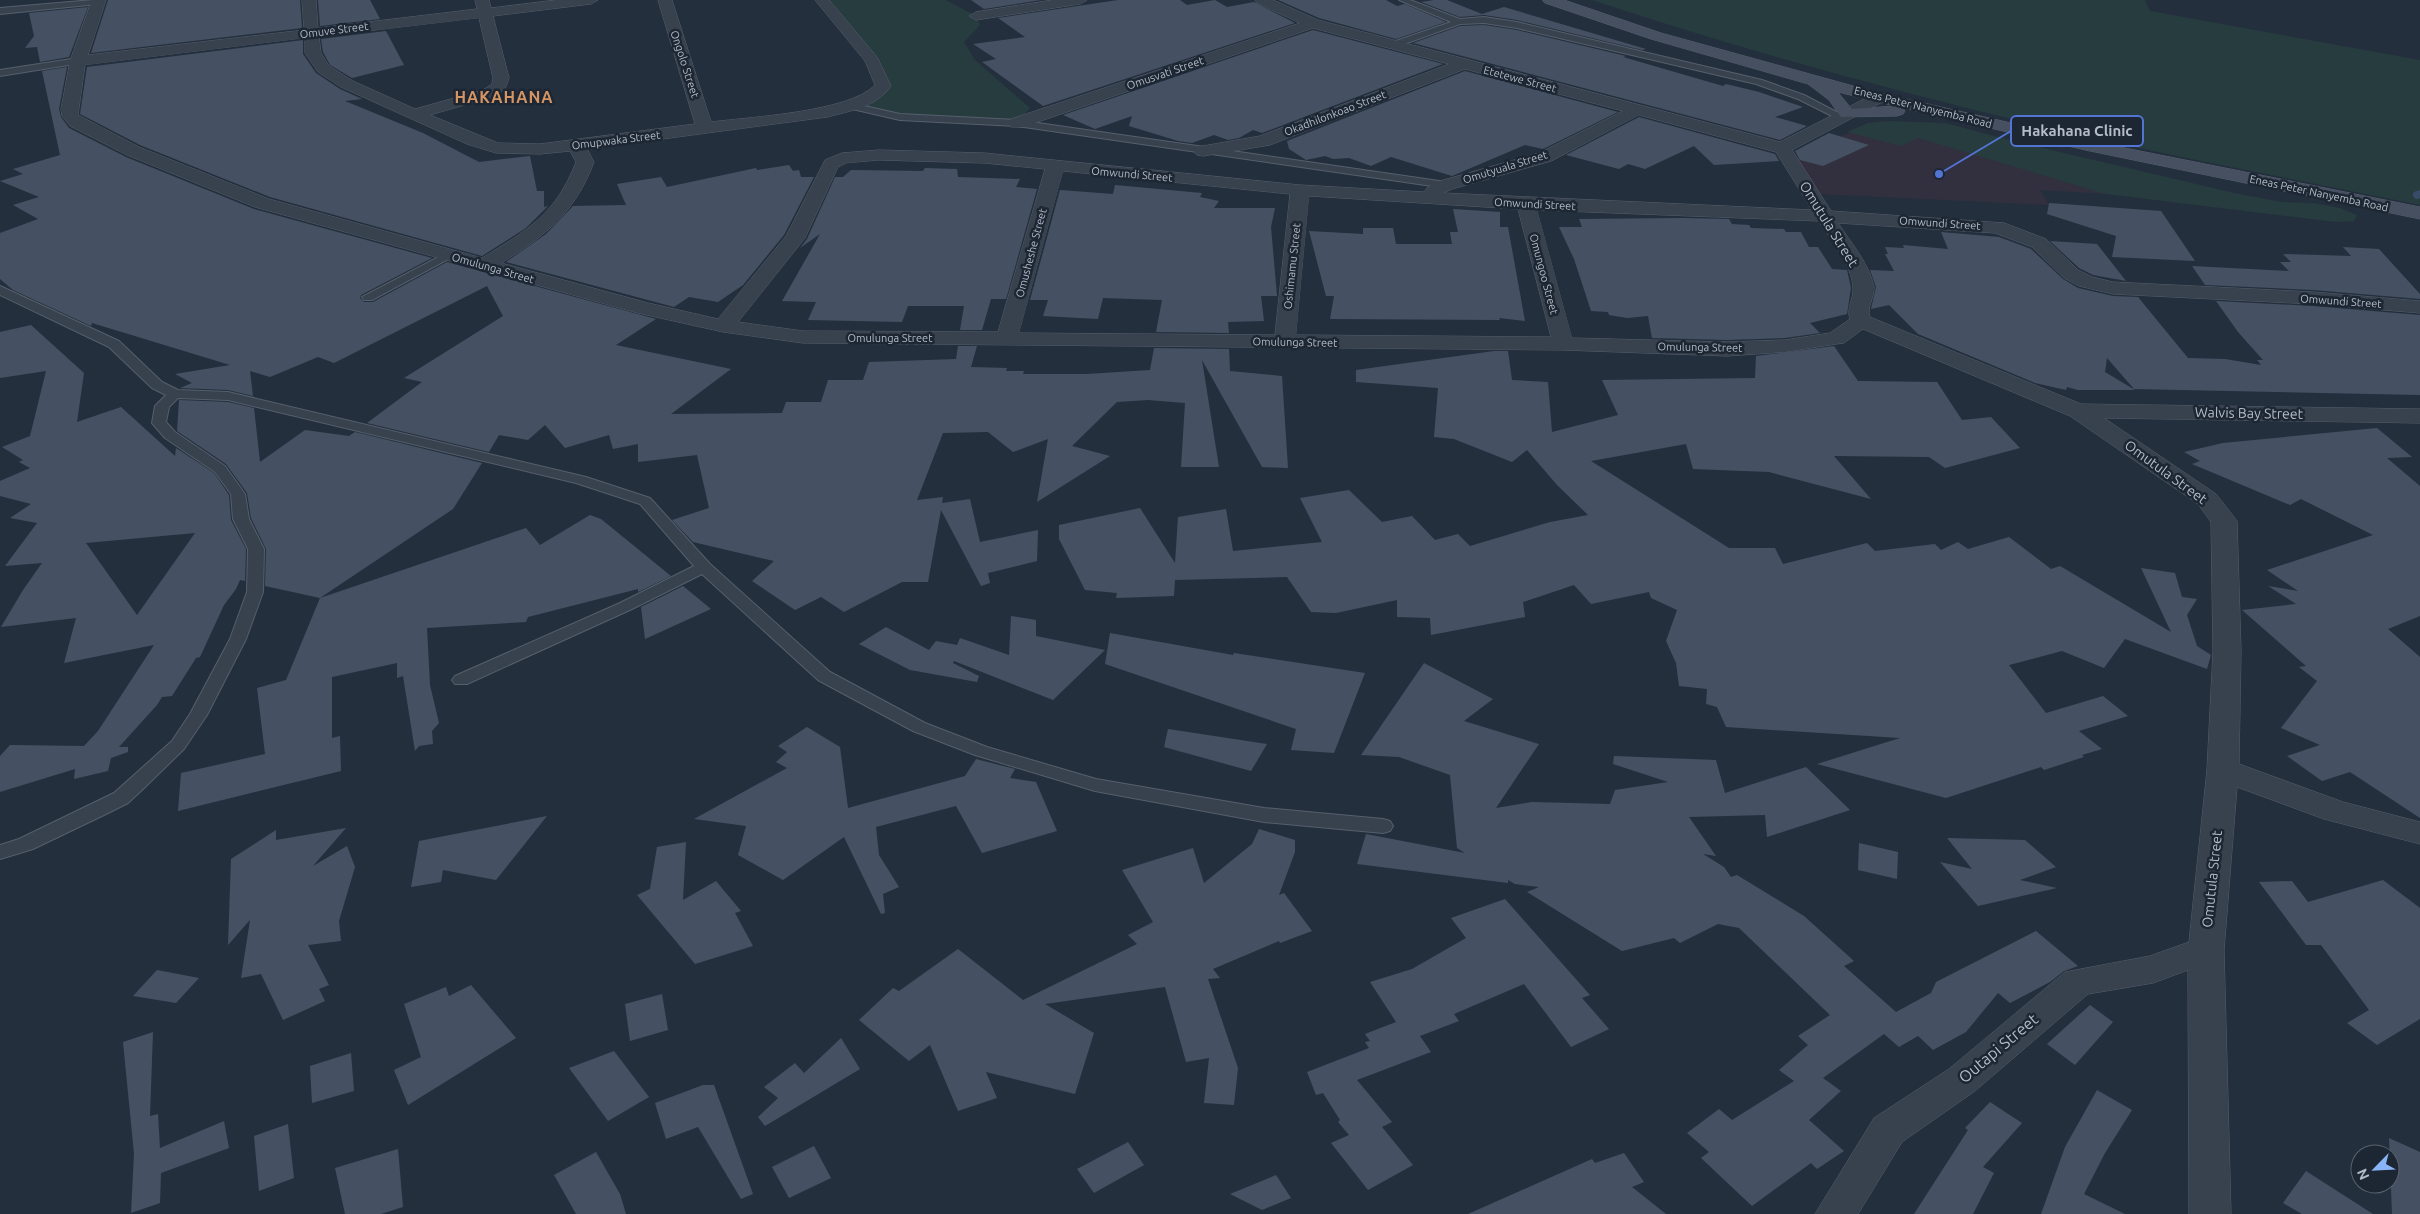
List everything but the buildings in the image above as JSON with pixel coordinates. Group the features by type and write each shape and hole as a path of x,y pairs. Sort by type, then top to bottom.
{"main road":[{"name":"Eneas Peter Nanyemba Road","path":"1550,0 1654,35 1811,80 1953,116 2420,213"},
{"path":"1811,80 1835,98 1844,115 1898,111 1953,116"}],"street":[{"name":"Omupwaka Street","path":"310,0 310,32 313,53 323,69 348,84 473,140 496,148 540,149 827,112 851,106 875,96 883,86 872,60 822,0"},
{"name":"Omuve Street","path":"78,61 310,32 482,6 591,0"},
{"name":"Ongolo Street","path":"664,0 705,128"},
{"path":"976,16 1080,0"},
{"name":"Etetewe Street","path":"1262,0 1313,23 1782,148"},
{"name":"Omulunga Street","path":"99,1 78,61 69,109 70,116 76,122 133,151 262,203 645,309 723,326 803,337 1563,344 1727,349 1785,346 1836,338 1861,321"},
{"path":"414,114 488,93 500,86 501,78 482,6"},
{"name":"Omusvati Street","path":"1016,123 1313,23"},
{"name":"Okadhilonkoao Street","path":"1203,151 1264,140 1463,64"},
{"path":"1782,148 1880,97"},
{"name":"Omutyuala Street","path":"1429,198 1434,191 1446,185 1545,157 1637,110"},
{"path":"484,265 542,230 565,203 579,183 585,162 576,145"},
{"name":"Omutula Street","path":"1782,148 1860,272 1864,290 1858,313 1861,321 2078,411 2207,499 2224,521 2227,651 2223,770 2206,950 2210,1214"},
{"name":"Omwundi Street","path":"723,326 795,238 830,164 842,158 879,155 984,158 1300,190 1526,204 1824,216 1997,227 2039,243 2071,274 2086,282 2112,288 2313,298 2420,307"},
{"name":"Omusheshe Street","path":"1007,339 1054,166"},
{"name":"Oshimamu Street","path":"1285,342 1300,190"},
{"name":"Omungoo Street","path":"1526,204 1563,344"},
{"name":"Walvis Bay Street","path":"2078,411 2420,416"},
{"path":"2223,770 2336,811 2420,833"},
{"name":"Outapi Street","path":"1836,1214 1888,1130 1962,1080 2078,982 2153,969 2206,950"}],"lane":[{"path":"11,10 19,0"},
{"path":"1403,0 1459,22"},
{"path":"0,12 99,1"},
{"path":"1393,45 1459,22 1484,20 1518,25 1759,82 1844,115"},
{"path":"0,73 78,61"},
{"path":"851,106 900,117 1016,123 1446,185"},
{"path":"368,298 448,255"},
{"path":"0,290 114,344 157,385 175,394 228,396 581,480 645,501 704,567 824,676 919,727 981,751 1095,785 1264,815 1383,826"},
{"path":"0,852 26,844 121,798 178,745 198,715 238,639 255,592 256,549 241,520 238,494 220,469 170,435 159,423 162,406 175,394"},
{"path":"461,680 617,610 704,567"}],"shaded area":[{"path":"1886,121 1945,123 2013,141 2106,194 2040,190 2049,205 1819,194 1796,159 1868,123"}],"green space":[{"path":"822,0 946,0 976,16 980,25 964,42 975,60 1030,108 1017,123 900,117 851,106 875,96 879,73"},
{"path":"1592,0 2145,0 2150,11 2420,60 2420,205 2118,144 1953,104 1772,56"},
{"path":"1886,121 1945,123 2013,141 2239,194 2282,202 2313,203 2340,208 2357,215 2354,221 2336,222 2106,194 1918,138 1901,146 1847,132 1868,123"}],"place":[{"name":"Hakahana Clinic","path":"1939,174"}],"district":[{"name":"HAKAHANA","path":"504,97"}]}
